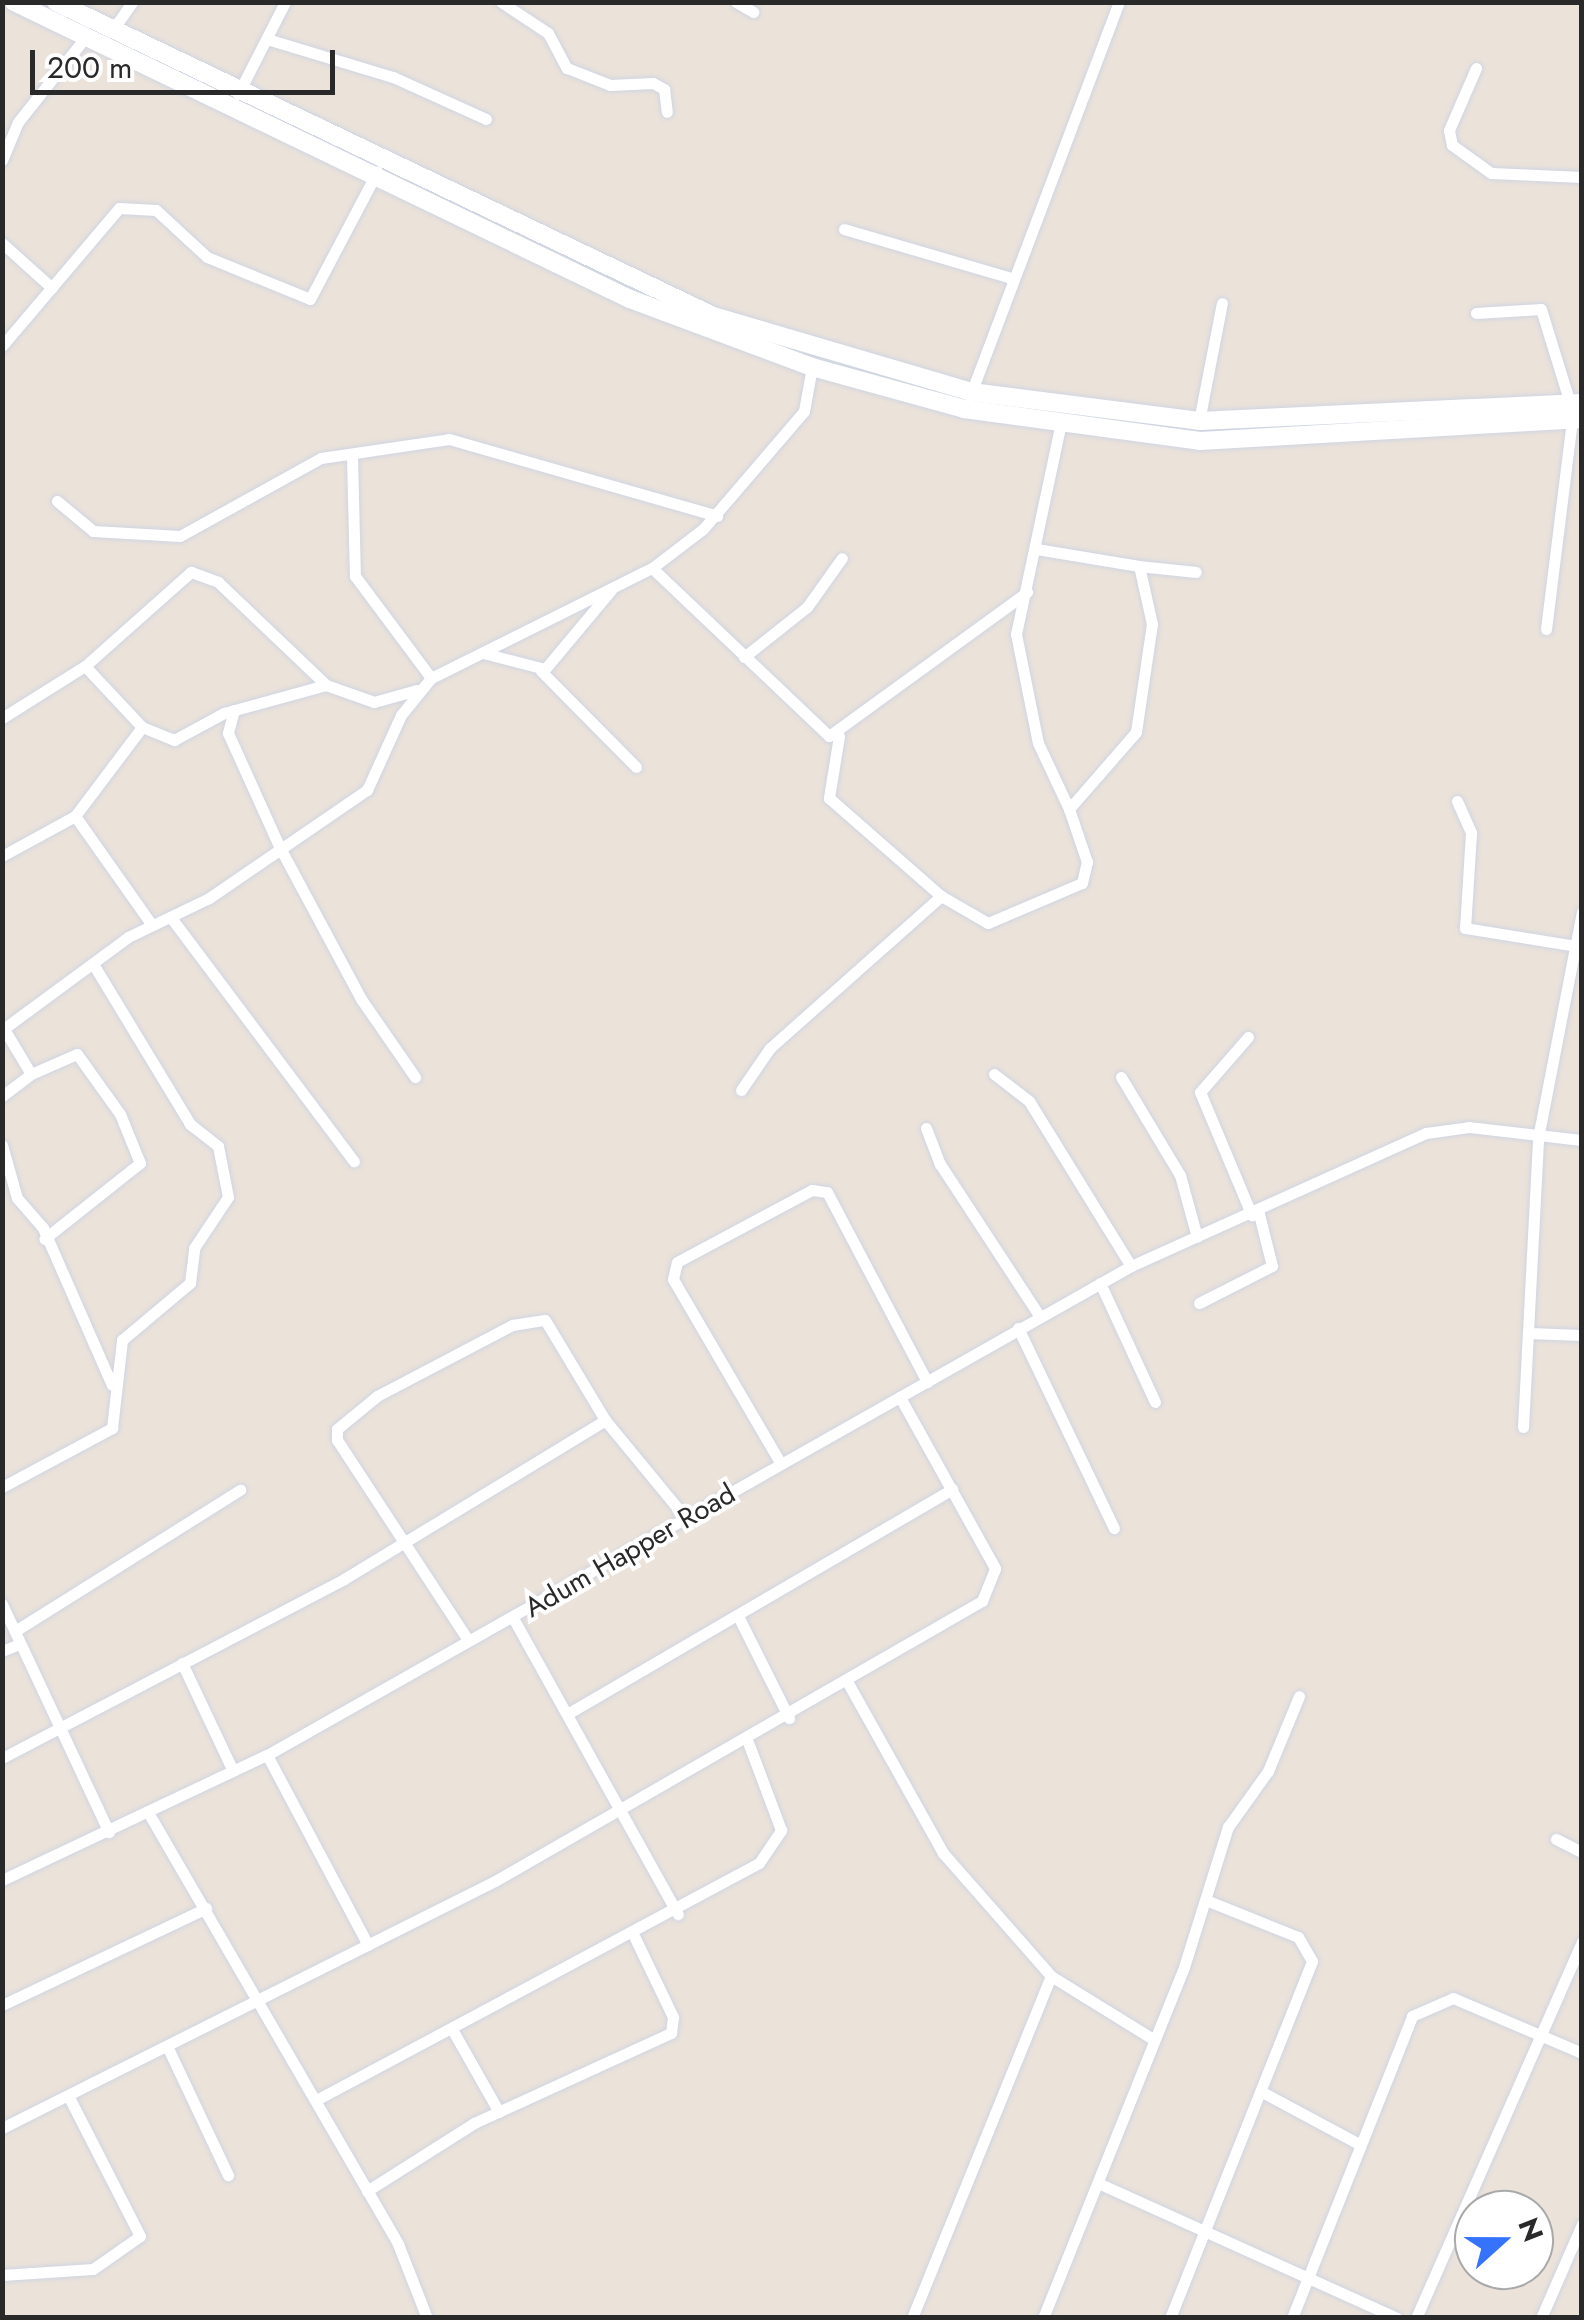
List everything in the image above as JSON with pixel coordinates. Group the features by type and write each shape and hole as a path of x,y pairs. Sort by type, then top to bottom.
{"street":[{"path":"14,2 238,94 713,316 1060,428 1200,441 1362,436 1576,411"},
{"path":"56,2 114,28 377,172 630,300 812,367 968,400 1199,421 1576,411"},
{"path":"114,28 132,2"},
{"path":"238,94 285,2"},
{"path":"501,2 548,33 567,68 610,85 654,83 664,89 667,112"},
{"path":"736,2 753,12"},
{"path":"968,400 1119,2"},
{"path":"2,160 18,122 88,34"},
{"path":"267,40 393,77 486,119"},
{"path":"1476,68 1449,130 1452,145 1491,173 1582,178"},
{"path":"2,346 52,288 109,211 140,206 207,257 302,302 317,292 377,172"},
{"path":"844,229 1012,278"},
{"path":"2,243 52,288"},
{"path":"1199,421 1222,303"},
{"path":"1476,313 1541,308 1576,411 1546,629"},
{"path":"31,1074 3,1029 152,925 172,920 367,790 420,689 431,678 652,568 717,516 804,411 812,367"},
{"path":"1360,414 1362,436"},
{"path":"1027,592 839,736 828,798 941,896 988,924 1082,884 1087,862 1025,693 1016,634 1027,592 1060,428"},
{"path":"57,501 93,531 180,536 313,461 449,438 717,516"},
{"path":"352,456 355,576 431,678"},
{"path":"1036,548 1196,572"},
{"path":"744,657 808,607 842,558"},
{"path":"1068,809 1136,732 1152,624 1140,566"},
{"path":"652,568 821,732 839,736"},
{"path":"2,718 85,666 196,572 326,685 374,702 420,689"},
{"path":"540,671 611,590"},
{"path":"482,654 540,671 636,767"},
{"path":"85,666 142,727 174,740 234,710 326,685"},
{"path":"234,710 228,733 279,846 361,999 416,1077"},
{"path":"2,856 75,816 142,727"},
{"path":"1457,801 1471,833 1465,928 1577,947"},
{"path":"75,816 152,925"},
{"path":"741,1090 770,1048 941,896"},
{"path":"1523,1427 1538,1138 1582,912"},
{"path":"172,920 354,1162"},
{"path":"2,1487 112,1428 122,1340 190,1283 194,1248 230,1184 218,1146 190,1124 93,964"},
{"path":"1199,1303 1272,1266 1256,1215 1200,1092 1248,1037"},
{"path":"2,1096 31,1074 78,1054 120,1114 140,1163 44,1240"},
{"path":"994,1074 1028,1101 1131,1266"},
{"path":"1121,1077 1180,1174 1197,1237"},
{"name":"Adum Happer Road","path":"2,1880 149,1814 268,1754 927,1382 1038,1314 1131,1266 1256,1215 1426,1133 1469,1127 1538,1138 1582,1140"},
{"path":"926,1128 940,1164 1038,1314"},
{"path":"2,1145 17,1198 44,1240 114,1389"},
{"path":"780,1464 673,1279 677,1262 812,1190 827,1192 927,1382"},
{"path":"1100,1283 1155,1402"},
{"path":"468,1640 337,1440 337,1429 377,1396 532,1318 556,1326 605,1420 684,1516"},
{"path":"1018,1328 1114,1528"},
{"path":"1528,1333 1582,1335"},
{"path":"2,2128 368,1945 621,1812 848,1682 993,1586 987,1551 900,1396"},
{"path":"2,1758 402,1540 605,1420"},
{"path":"569,1712 739,1618 952,1489"},
{"path":"2,1651 240,1490"},
{"path":"2,1604 109,1832"},
{"path":"513,1618 569,1712 678,1914"},
{"path":"739,1618 788,1718"},
{"path":"182,1662 234,1771"},
{"path":"848,1682 942,1853 1051,1976 1153,2039"},
{"path":"1043,2318 1208,1902 1234,1815 1268,1771 1299,1696"},
{"path":"318,2099 635,1938 678,1914 775,1848 779,1813 748,1742"},
{"path":"268,1754 368,1945"},
{"path":"149,1814 318,2099 368,2191 428,2318"},
{"path":"1556,1839 1582,1852"},
{"path":"1170,2318 1262,2092 1312,1951 1208,1902"},
{"path":"2,2005 206,1908"},
{"path":"368,2191 499,2112 670,2032 673,2017 635,1938"},
{"path":"1416,2318 1582,1941"},
{"path":"912,2318 1051,1976"},
{"path":"1292,2318 1357,2143 1412,2016 1429,2001 1453,1998 1582,2053"},
{"path":"452,2030 499,2112"},
{"path":"166,2046 228,2176"},
{"path":"1262,2092 1357,2143"},
{"path":"2,2275 93,2269 140,2236 69,2097"},
{"path":"1098,2182 1203,2237 1397,2318"},
{"path":"1540,2318 1582,2224"}]}
